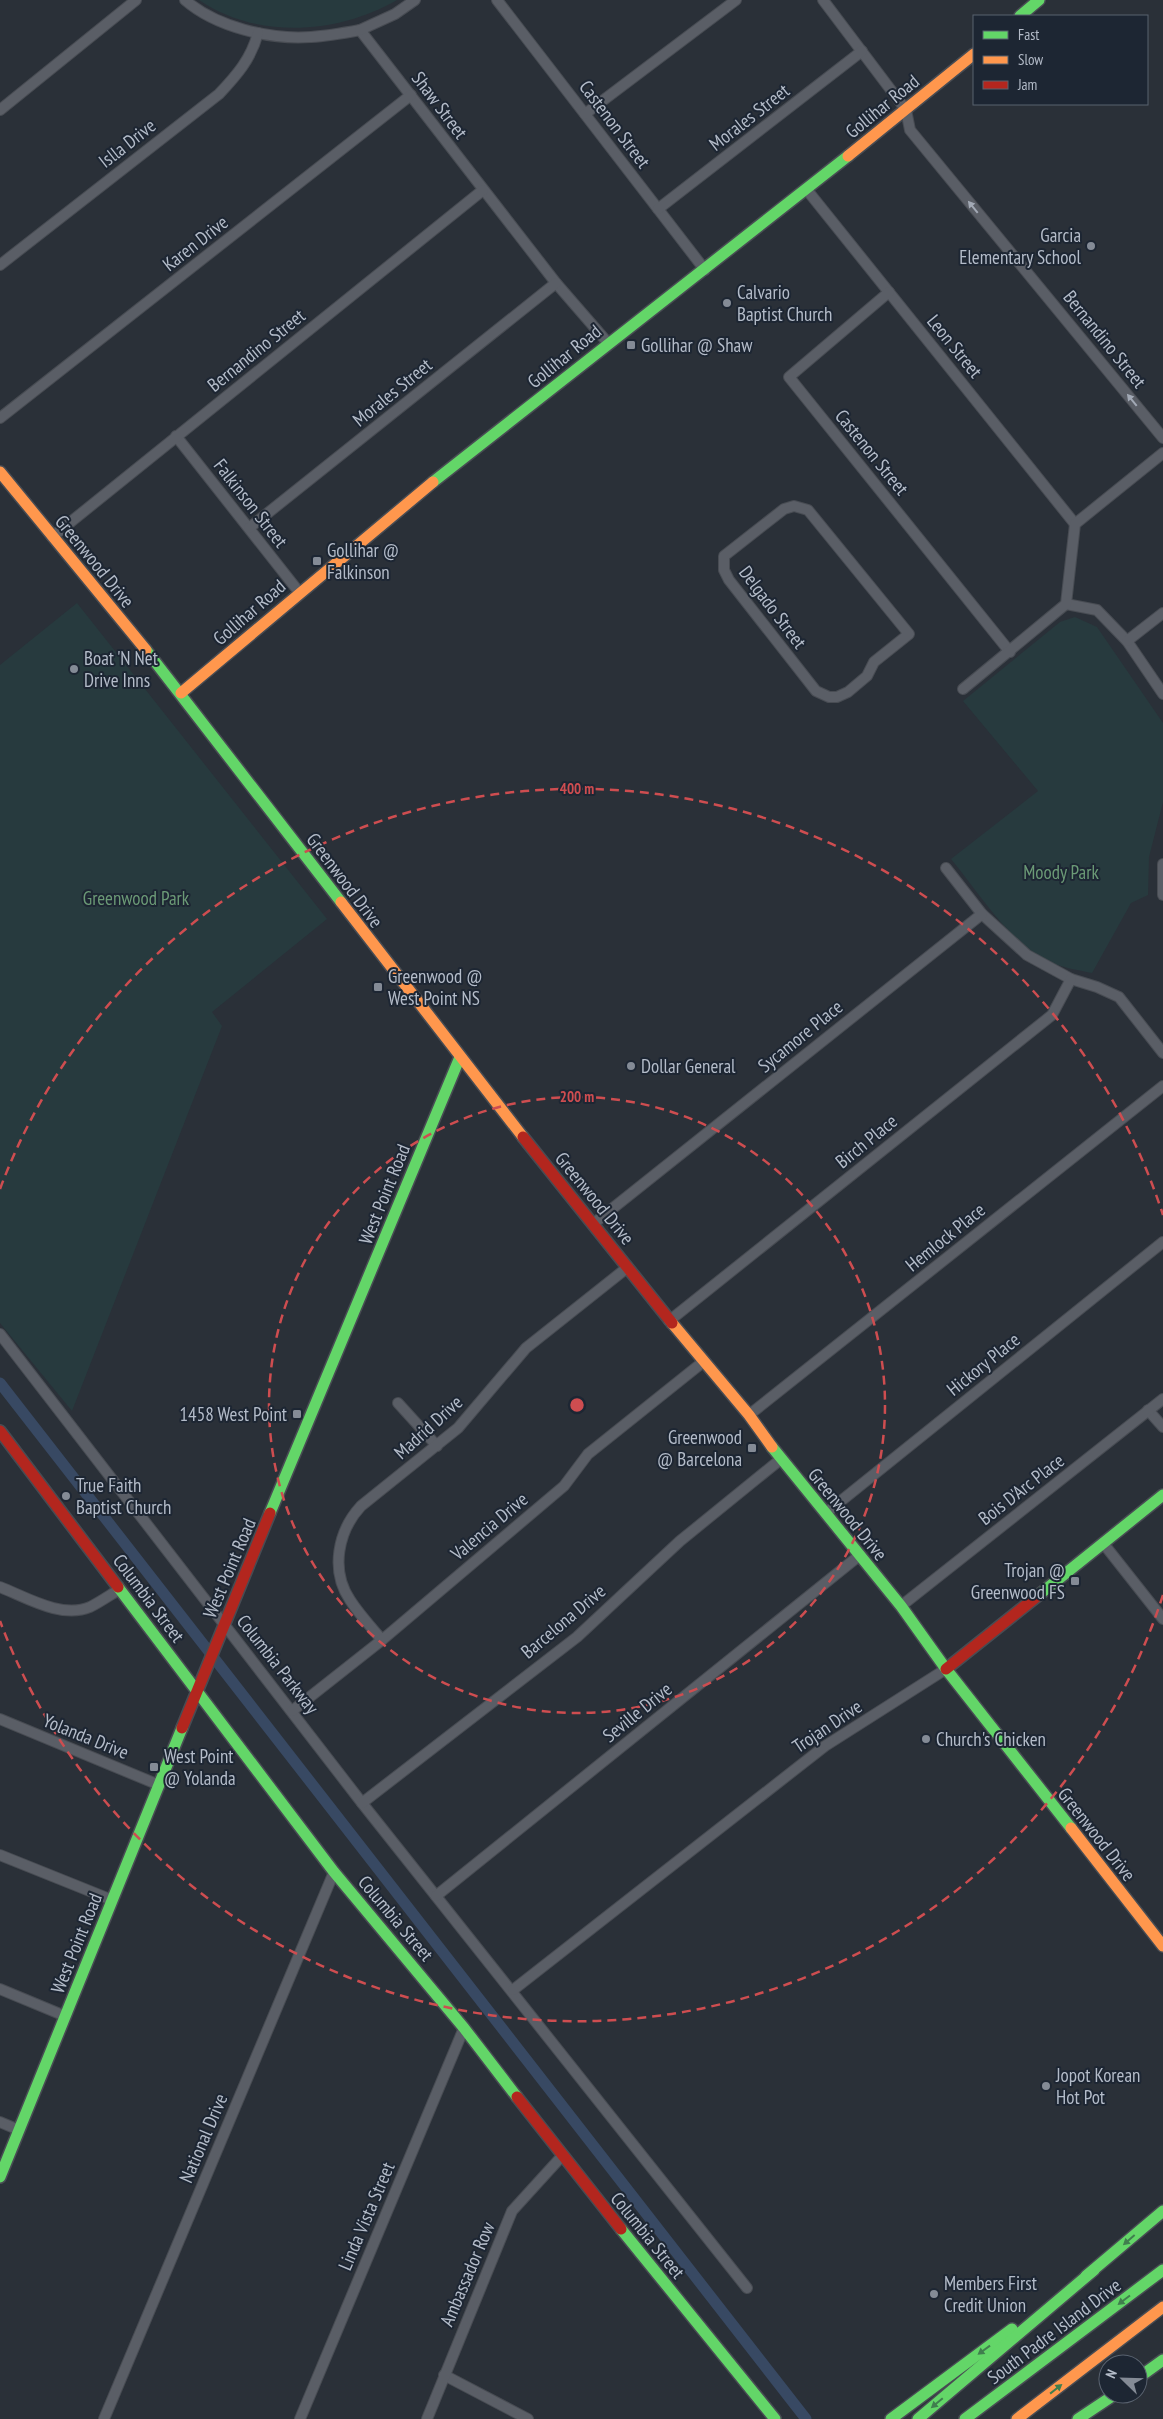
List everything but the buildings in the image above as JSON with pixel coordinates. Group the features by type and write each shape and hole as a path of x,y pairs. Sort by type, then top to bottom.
{"main road":[{"path":"1021,15 1039,0"},
{"name":"Gollihar Road","path":"181,693 299,592 608,343 807,190 973,55"},
{"name":"Greenwood Drive","path":"0,472 181,693 460,1057 669,1321 749,1415 781,1459 901,1606 946,1669 1163,1946"},
{"name":"West Point Road","path":"0,2177 219,1636 460,1057"},
{"name":"Columbia Street","path":"0,1431 334,1872 464,2028 562,2156 775,2419"},
{"name":"Trojan Drive","path":"946,1669 1163,1495"},
{"path":"918,2419 1163,2211"},
{"path":"891,2419 932,2386 1094,2270"},
{"name":"South Padre Island Drive","path":"966,2419 1163,2270"},
{"path":"1017,2419 1163,2307"},
{"path":"1148,2371 1163,2360"},
{"path":"1078,2419 1100,2404"},
{"path":"1084,2419 1103,2404"}],"street":[{"path":"0,110 136,0"},
{"path":"185,0 195,9 228,24 258,34 309,37 360,30 395,14 415,0"},
{"name":"Castenon Street","path":"498,0 705,270"},
{"path":"585,114 736,0"},
{"name":"Bernandino Street","path":"824,0 906,110 910,130 1163,438"},
{"name":"Shaw Street","path":"360,30 556,283 608,343"},
{"name":"Islla Drive","path":"0,265 219,94 239,73 254,50 258,34"},
{"name":"Morales Street","path":"658,209 862,51"},
{"name":"Karen Drive","path":"0,418 411,95"},
{"name":"Bernandino Street","path":"52,537 483,190"},
{"name":"Leon Street","path":"807,190 1076,524"},
{"name":"Morales Street","path":"249,528 556,283"},
{"name":"Castenon Street","path":"889,292 788,377 1010,652"},
{"name":"Falkinson Street","path":"176,436 299,592"},
{"path":"963,689 1066,604 1076,524 1163,453"},
{"name":"Delgado Street","path":"794,506 808,510 909,634 874,662 867,676 848,692 837,697 829,697 816,691 729,580 724,570 724,556 784,509 794,506"},
{"path":"1066,604 1097,610 1127,641 1163,694"},
{"path":"1127,641 1163,612"},
{"path":"1163,864 1163,895"},
{"path":"946,868 982,914 1027,956 1071,979 1097,987 1119,997 1163,1053"},
{"name":"Sycamore Place","path":"593,1224 982,914"},
{"name":"Birch Place","path":"669,1321 1052,1015 1071,979"},
{"name":"Hemlock Place","path":"749,1415 1163,1086"},
{"name":"Hickory Place","path":"826,1513 1163,1242"},
{"name":"Madrid Drive","path":"382,1640 349,1600 341,1582 338,1561 344,1531 352,1516 361,1506 437,1446 470,1415 526,1348 628,1267"},
{"name":"Columbia Parkway","path":"0,1334 362,1803 513,1990 747,2288"},
{"name":"Valencia Drive","path":"292,1710 382,1640 564,1486 588,1454 702,1362"},
{"name":"Bois D'Arc Place","path":"901,1606 1163,1399"},
{"path":"398,1402 437,1446"},
{"path":"1148,1410 1163,1427"},
{"name":"Barcelona Drive","path":"362,1803 577,1636 680,1541 781,1459"},
{"path":"1103,1543 1163,1619"},
{"name":"Seville Drive","path":"436,1896 860,1555"},
{"path":"0,1587 46,1606 67,1610 88,1608 120,1589"},
{"name":"Trojan Drive","path":"513,1990 825,1746 946,1669"},
{"name":"Yolanda Drive","path":"0,1719 159,1785"},
{"path":"0,1855 112,1900"},
{"name":"National Drive","path":"104,2419 334,1872"},
{"path":"0,1989 66,2016"},
{"name":"Linda Vista Street","path":"300,2419 464,2028"},
{"path":"0,2122 19,2130"},
{"name":"Ambassador Row","path":"427,2419 512,2211 562,2156"},
{"path":"444,2375 528,2419"}],"green space":[{"path":"199,0 397,0 349,20 298,28 272,27 247,22 222,13"},
{"name":"Greenwood Park","path":"77,603 327,919 212,1012 222,1026 72,1411 0,1323 0,665"},
{"name":"Moody Park","path":"1075,617 1097,627 1163,723 1163,802 1149,857 1148,895 1131,903 1092,973 1050,962 1021,942 996,916 951,859 1038,791 963,701 1060,622"}],"waterway":[{"path":"0,1383 806,2419"}],"traffic: fast":[{"path":"1021,15 1039,0"},
{"path":"433,482 848,156"},
{"path":"146,650 341,902"},
{"path":"270,1513 460,1057"},
{"path":"772,1447 901,1606 946,1669 1071,1828"},
{"path":"1040,1594 1163,1495"},
{"path":"118,1587 334,1872 464,2028 517,2097"},
{"path":"0,2177 182,1728"},
{"path":"1086,2276 1163,2211"},
{"path":"621,2229 775,2419"},
{"path":"918,2419 1094,2270"},
{"path":"965,2419 1163,2270"},
{"path":"891,2419 1012,2329"},
{"path":"1148,2371 1163,2360"},
{"path":"1078,2419 1100,2404"}],"traffic: slow":[{"path":"848,156 973,55"},
{"path":"0,472 146,650"},
{"path":"181,693 433,482"},
{"path":"341,902 523,1137"},
{"path":"672,1323 749,1415 772,1447"},
{"path":"1071,1828 1163,1946"},
{"path":"1017,2419 1163,2307"}],"traffic: jam":[{"path":"523,1137 672,1323"},
{"path":"0,1431 118,1587"},
{"path":"182,1728 270,1513"},
{"path":"946,1669 1040,1594"},
{"path":"517,2097 621,2229"}],"place":[{"name":"Garcia Elementary School","path":"1091,246"},
{"name":"Calvario Baptist Church","path":"727,303"},
{"name":"Gollihar @ Shaw","path":"631,345"},
{"name":"Gollihar @ Falkinson","path":"317,561"},
{"name":"Boat 'N Net Drive Inns","path":"74,669"},
{"name":"Greenwood @ West Point NS","path":"378,987"},
{"name":"Dollar General","path":"631,1066"},
{"name":"1458 West Point","path":"297,1414"},
{"name":"Greenwood @ Barcelona","path":"752,1448"},
{"name":"True Faith Baptist Church","path":"66,1496"},
{"name":"Trojan @ Greenwood FS","path":"1075,1581"},
{"name":"Church's Chicken","path":"926,1739"},
{"name":"West Point @ Yolanda","path":"154,1767"},
{"name":"Jopot Korean Hot Pot","path":"1046,2086"},
{"name":"Members First Credit Union","path":"934,2294"}]}
